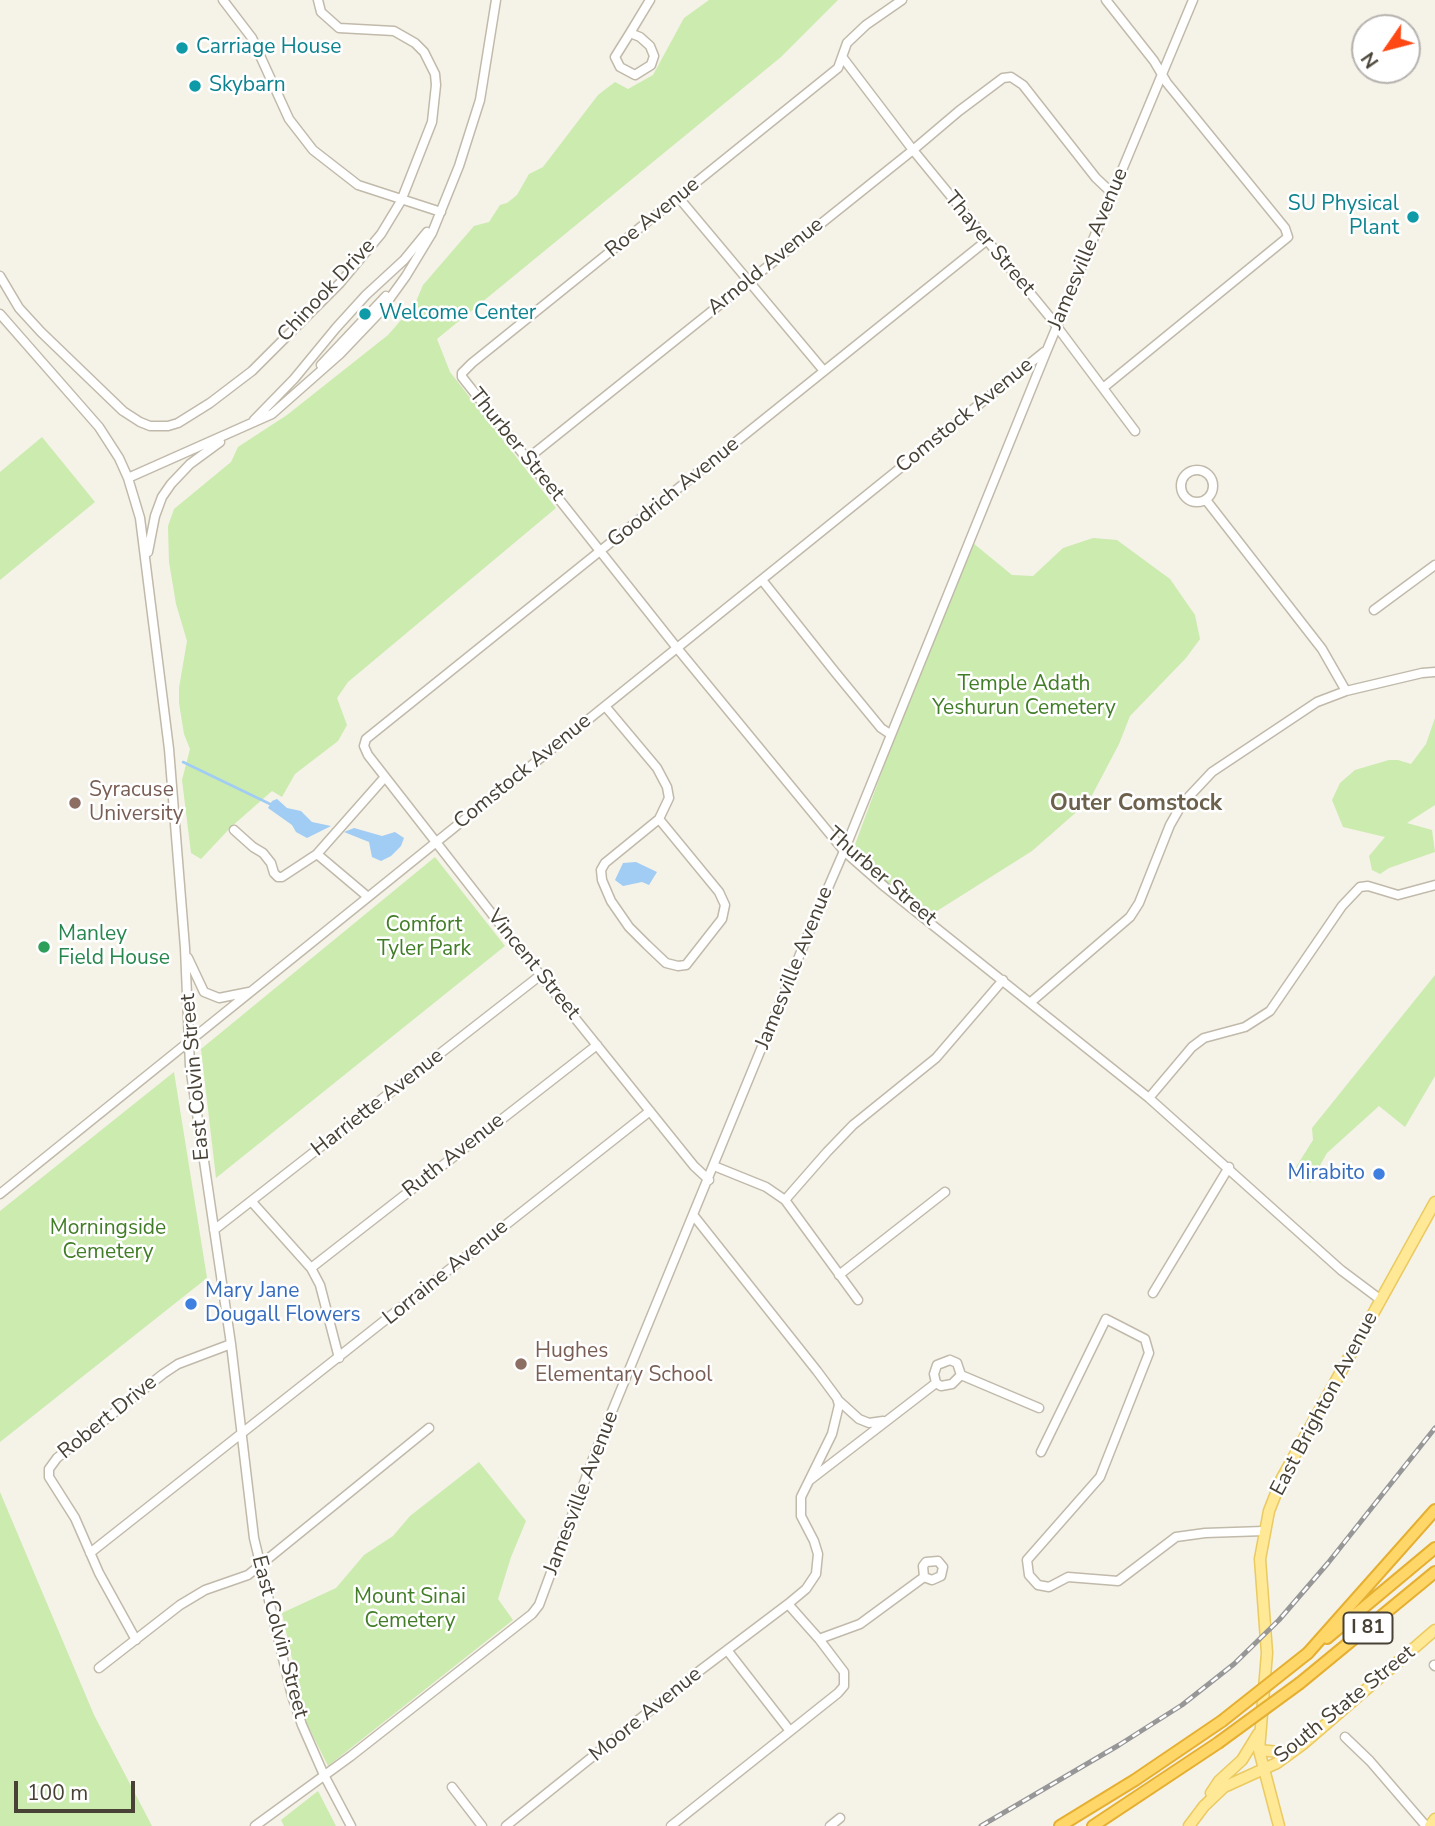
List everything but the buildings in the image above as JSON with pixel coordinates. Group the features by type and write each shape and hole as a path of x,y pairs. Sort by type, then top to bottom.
{"highway":[{"path":"1308,1653 1435,1510"},
{"name":"I 81","path":"1060,1826 1135,1780 1222,1721 1435,1548"},
{"name":"I 81","path":"1093,1826 1218,1744 1300,1683 1435,1572"}],"main road":[{"name":"East Brighton Avenue","path":"1279,1826 1259,1750 1267,1653 1260,1564 1269,1511 1282,1478 1435,1202"},
{"name":"South State Street","path":"1189,1826 1204,1806 1224,1787 1263,1770 1291,1753 1435,1630"},
{"path":"1204,1806 1219,1781 1242,1760 1260,1731"},
{"path":"1259,1750 1291,1753"},
{"path":"1428,1826 1435,1819"}],"street":[{"path":"223,0 252,38 289,119 302,138 339,172 358,185 441,212"},
{"name":"Chinook Drive","path":"0,276 19,308 41,332 123,411 150,426 178,423 252,371 340,283 376,241 401,201 432,122 437,96 435,74 430,62 415,43 394,32 339,28 321,12 318,0"},
{"path":"128,478 272,414 294,397 361,328 404,277 432,233 468,143 480,100 496,0"},
{"path":"630,33 650,46 654,56 651,65 635,75 620,67 615,57 650,0"},
{"name":"Roe Avenue","path":"462,376 472,363 838,68 847,43 866,25 902,0"},
{"path":"1103,388 1287,237 1285,228 1106,0"},
{"name":"Jamesville Avenue","path":"255,1826 532,1614 539,1605 597,1448 1193,0"},
{"name":"Thayer Street","path":"843,58 913,150 1057,327 1135,431"},
{"name":"Arnold Avenue","path":"527,459 959,111 1006,77 1023,85 1096,178 1113,194"},
{"path":"679,198 824,371"},
{"path":"249,426 294,379 346,317 404,260 441,212"},
{"name":"Goodrich Avenue","path":"364,746 366,739 986,241"},
{"path":"366,296 377,309"},
{"name":"East Colvin Street","path":"0,314 3,324 99,427 128,478 140,519 169,749 197,1121 231,1344 250,1510 260,1565 292,1696 324,1775 351,1826"},
{"path":"346,317 361,328"},
{"name":"Comstock Avenue","path":"0,1194 1047,350"},
{"name":"Thurber Street","path":"462,376 677,648 844,851 885,887 1149,1098 1341,1270 1381,1300"},
{"path":"146,558 162,497 190,464 232,433"},
{"path":"1200,470 1209,476 1213,486 1206,500 1196,502 1184,495 1182,480 1189,472 1200,470"},
{"path":"1206,500 1322,649 1346,691"},
{"path":"1374,610 1435,565"},
{"path":"762,580 835,672 890,734"},
{"path":"1031,1002 1130,917 1139,903 1170,825 1194,789 1226,761 1317,702 1346,691 1435,672"},
{"path":"605,706 657,768 669,798 659,819 604,863 601,870 602,880 611,901 629,927 666,963 686,965 722,919 725,905 719,892 659,819"},
{"name":"Vincent Street","path":"364,746 385,777 597,1045 694,1166 709,1180"},
{"path":"234,830 263,853 278,877 317,854 385,777"},
{"path":"317,854 368,897"},
{"path":"1149,1098 1192,1047 1204,1038 1245,1027 1270,1011 1342,906 1360,887 1367,886 1398,895 1435,886"},
{"path":"185,948 191,968 204,992 219,998 252,991"},
{"name":"Harriette Avenue","path":"214,1230 542,974"},
{"path":"785,1200 853,1125 936,1058 1003,980"},
{"name":"Ruth Avenue","path":"311,1268 597,1045"},
{"name":"Lorraine Avenue","path":"90,1553 650,1111"},
{"path":"714,1166 766,1187 785,1200 858,1300"},
{"path":"1153,1293 1229,1167"},
{"path":"839,1275 945,1192"},
{"path":"252,1202 311,1268 320,1285 339,1358"},
{"path":"694,1216 838,1400 859,1419 869,1423 884,1421"},
{"path":"1041,1451 1105,1319 1145,1339 1149,1353 1100,1478 1027,1560 1029,1575 1038,1585 1049,1587 1068,1577 1118,1581 1176,1537 1264,1531"},
{"name":"Robert Drive","path":"136,1640 90,1553 75,1518 49,1477 49,1469 57,1458 163,1374 178,1364 231,1344"},
{"path":"936,1383 934,1374 937,1365 950,1360 957,1363 961,1375 1039,1409"},
{"path":"936,1383 943,1386 952,1384 961,1375"},
{"path":"808,1482 936,1383"},
{"name":"Moore Avenue","path":"506,1826 810,1584 818,1563 814,1541 800,1511 801,1497 832,1434 839,1415 838,1400"},
{"path":"99,1668 180,1605 205,1590 248,1575 429,1428"},
{"path":"819,1639 860,1624 924,1577"},
{"path":"671,1826 838,1693 845,1682 844,1672 788,1604"},
{"path":"727,1650 790,1731"},
{"path":"1345,1737 1428,1826"},
{"path":"452,1787 482,1826"},
{"path":"830,1826 840,1818"}],"green space":[{"path":"709,0 838,0 781,57 437,339 450,372 556,508 348,682 337,698 347,725 338,741 295,774 282,797 272,791 231,827 201,859 191,853 182,780 190,749 184,734 179,703 187,641 176,604 169,562 168,526 174,509 231,462 238,447 287,415 388,335 415,304 423,285 474,226 489,222 500,205 517,195 529,174 543,167 598,95 615,82 628,89 653,75 684,18"},
{"path":"42,437 95,502 0,580 0,472"},
{"name":"Temple Adath Yeshurun Cemetery","path":"1093,538 1117,540 1170,579 1195,615 1200,639 1186,658 1130,716 1119,744 1089,801 1032,851 929,916 869,869 853,850 897,731 973,543 1012,575 1033,576 1063,548"},
{"path":"1435,718 1435,805 1407,823 1432,830 1435,852 1389,868 1380,874 1372,870 1369,856 1385,837 1343,827 1332,800 1340,783 1355,770 1389,760 1411,764 1426,744"},
{"name":"Comfort Tyler Park","path":"435,857 505,946 216,1178 201,1049"},
{"path":"1435,975 1435,1076 1405,1127 1379,1106 1327,1153 1310,1183 1296,1167 1313,1140 1312,1128"},
{"name":"Morningside Cemetery","path":"174,1072 207,1278 0,1442 0,1211"},
{"name":"Mount Sinai Cemetery","path":"479,1462 526,1521 498,1599 513,1620 328,1766 306,1722 282,1613 336,1588 364,1555 393,1536 410,1516"},
{"path":"0,1492 94,1715 152,1826 0,1826"},
{"path":"318,1791 336,1826 284,1826 281,1820"}],"water":[{"path":"277,799 287,808 301,811 312,822 331,826 307,838 268,808 272,801"},
{"path":"354,828 382,836 395,832 404,838 401,846 391,856 381,861 372,857 369,842 344,832"},
{"path":"636,862 657,872 649,885 642,882 623,886 615,880 623,863"}],"waterway":[{"path":"183,762 270,804"}],"railway":[{"path":"981,1826 1182,1705 1234,1664 1279,1620 1328,1563 1435,1428"}],"place":[{"name":"Carriage House","path":"182,48"},
{"name":"Skybarn","path":"195,86"},
{"name":"SU Physical Plant","path":"1413,217"},
{"name":"Welcome Center","path":"365,314"},
{"name":"Syracuse University","path":"75,803"},
{"name":"Manley Field House","path":"44,947"},
{"name":"Mirabito","path":"1379,1174"},
{"name":"Mary Jane Dougall Flowers","path":"191,1304"},
{"name":"Hughes Elementary School","path":"521,1364"}],"district":[{"name":"Outer Comstock","path":"1136,804"}]}
